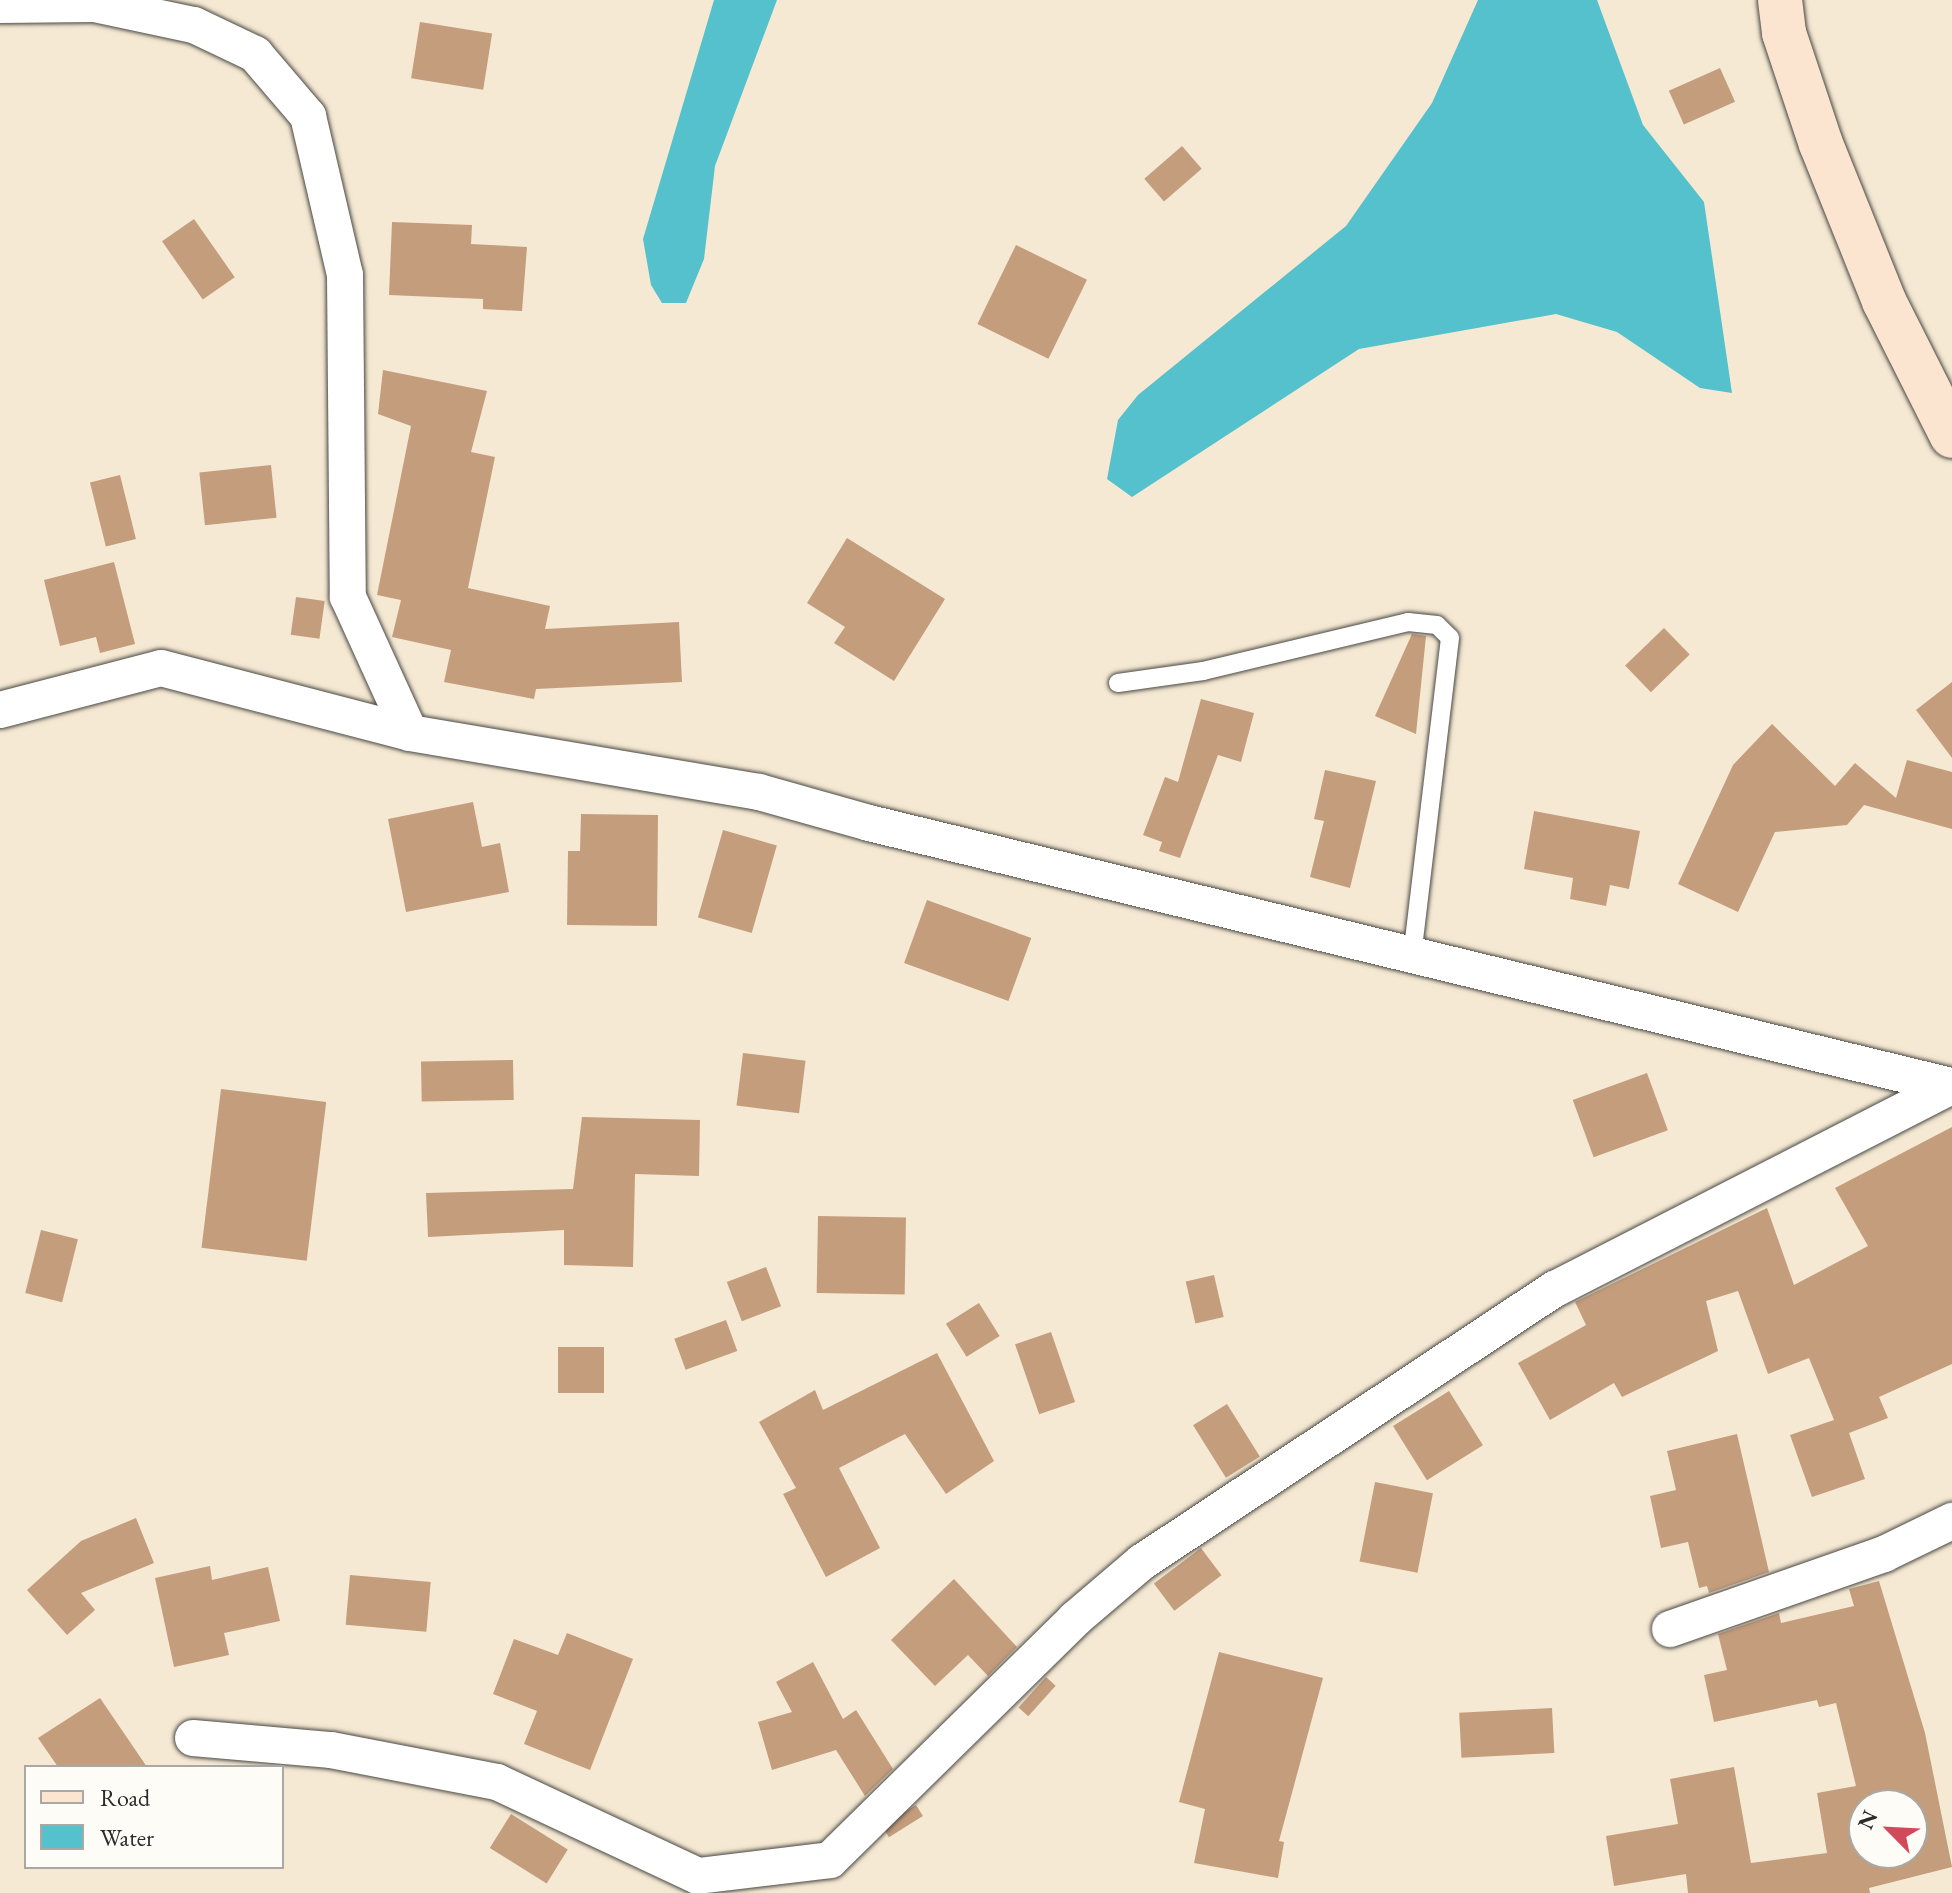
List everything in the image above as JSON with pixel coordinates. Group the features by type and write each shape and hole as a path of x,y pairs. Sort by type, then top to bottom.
{"street":[{"path":"1780,0 1784,33 1833,173 1884,301 1952,436"},
{"path":"0,5 94,4 194,25 255,54 308,116 345,275 348,597 410,733"},
{"path":"0,710 161,668 410,733 759,792 1951,1086"},
{"path":"193,1738 331,1750 497,1782 698,1876 830,1860 1075,1619 1142,1562 1555,1289 1951,1086"},
{"path":"1670,1629 1884,1554 1952,1521"}],"lane":[{"path":"1118,683 1203,671 1408,622 1437,625 1450,638 1412,955"}],"water":[{"path":"714,0 777,0 715,166 704,259 686,303 662,303 651,285 643,239"},
{"path":"1478,0 1597,0 1643,125 1704,202 1732,393 1700,388 1617,332 1556,314 1359,349 1132,497 1107,479 1118,420 1138,395 1346,226 1432,103"}],"building":[{"path":"420,22 492,33 483,90 411,78"},
{"path":"1720,68 1735,102 1684,125 1669,91"},
{"path":"1182,146 1202,169 1164,201 1144,179"},
{"path":"194,219 235,277 203,300 162,241"},
{"path":"392,222 472,225 471,244 527,247 522,311 483,309 483,299 389,295"},
{"path":"1016,245 1087,280 1048,359 977,324"},
{"path":"383,370 487,391 471,452 495,457 468,588 550,606 545,629 679,622 682,682 536,689 534,699 444,682 451,650 392,637 401,600 377,595 411,426 378,414"},
{"path":"271,465 277,518 205,525 199,473"},
{"path":"120,475 136,539 106,547 90,482"},
{"path":"847,538 945,599 894,681 834,643 845,627 807,603"},
{"path":"114,562 135,644 100,653 96,637 60,646 44,580"},
{"path":"296,597 325,601 319,639 291,635"},
{"path":"1664,628 1690,655 1651,692 1625,666"},
{"path":"1412,634 1426,636 1416,734 1375,716"},
{"path":"1952,682 1952,758 1916,710"},
{"path":"1201,699 1254,713 1241,762 1218,755 1180,858 1159,851 1162,842 1143,835 1165,777 1178,782"},
{"path":"1772,724 1835,786 1855,763 1896,798 1907,760 1952,772 1952,829 1864,805 1847,825 1775,832 1738,912 1678,884 1733,765"},
{"path":"1325,770 1376,781 1350,888 1310,877 1324,821 1314,819"},
{"path":"473,802 482,847 500,843 509,892 406,912 388,819"},
{"path":"1534,811 1640,831 1629,889 1610,885 1606,906 1570,899 1573,878 1524,869"},
{"path":"581,814 658,815 657,926 567,925 568,851 580,851"},
{"path":"723,830 777,845 752,933 698,917"},
{"path":"927,900 1031,938 1008,1001 904,963"},
{"path":"743,1053 806,1061 799,1113 737,1106"},
{"path":"513,1060 514,1100 422,1102 421,1062"},
{"path":"1647,1073 1668,1130 1594,1157 1573,1100"},
{"path":"221,1089 326,1102 307,1261 202,1248"},
{"path":"582,1117 700,1120 699,1176 635,1174 633,1267 564,1265 564,1230 428,1237 426,1193 573,1189"},
{"path":"1952,1127 1952,1364 1879,1397 1888,1418 1849,1433 1865,1479 1812,1497 1790,1435 1834,1420 1809,1358 1768,1374 1738,1291 1706,1301 1718,1351 1622,1397 1614,1383 1550,1420 1518,1363 1586,1325 1575,1302 1767,1208 1794,1285 1868,1246 1835,1188"},
{"path":"818,1216 906,1218 905,1295 817,1293"},
{"path":"41,1230 78,1239 62,1302 25,1293"},
{"path":"766,1267 781,1306 742,1321 727,1282"},
{"path":"1214,1275 1224,1317 1195,1323 1186,1282"},
{"path":"979,1303 1000,1336 967,1357 946,1324"},
{"path":"726,1320 737,1351 686,1370 674,1339"},
{"path":"1051,1332 1075,1402 1039,1414 1015,1344"},
{"path":"558,1347 604,1347 604,1393 558,1393"},
{"path":"937,1353 994,1461 946,1494 905,1434 839,1468 880,1548 826,1577 783,1494 796,1488 759,1422 815,1390 823,1410"},
{"path":"1449,1391 1483,1445 1427,1480 1393,1426"},
{"path":"1227,1404 1260,1457 1226,1478 1193,1425"},
{"path":"1737,1434 1769,1572 1709,1593 1707,1586 1699,1588 1688,1542 1661,1548 1650,1496 1676,1490 1667,1451"},
{"path":"1375,1482 1433,1493 1417,1573 1360,1562"},
{"path":"136,1518 154,1563 81,1593 95,1610 67,1635 27,1590 81,1541"},
{"path":"1201,1548 1221,1575 1174,1611 1154,1584"},
{"path":"210,1566 212,1580 268,1567 280,1621 224,1633 229,1655 174,1667 155,1578"},
{"path":"350,1575 431,1582 426,1632 346,1625"},
{"path":"954,1579 1017,1647 988,1676 968,1655 935,1686 891,1640"},
{"path":"1879,1581 1925,1733 1952,1867 1869,1888 1870,1893 1688,1893 1686,1874 1614,1886 1606,1836 1678,1824 1670,1779 1734,1767 1751,1863 1827,1853 1817,1793 1856,1786 1836,1703 1819,1707 1817,1700 1714,1722 1704,1675 1727,1670 1718,1634 1779,1613 1781,1623 1854,1606 1849,1589"},
{"path":"567,1633 633,1659 590,1770 524,1744 537,1711 493,1694 514,1639 558,1655"},
{"path":"1219,1652 1323,1678 1279,1841 1284,1842 1278,1878 1194,1863 1205,1809 1179,1802"},
{"path":"813,1662 843,1719 856,1710 893,1769 865,1796 836,1750 772,1770 758,1722 792,1712 776,1682"},
{"path":"1046,1677 1056,1686 1028,1716 1019,1707"},
{"path":"100,1698 146,1765 57,1765 38,1738"},
{"path":"1552,1708 1554,1753 1461,1758 1459,1713"},
{"path":"916,1805 923,1816 889,1837 882,1826"},
{"path":"511,1814 568,1850 547,1883 490,1848"}]}
